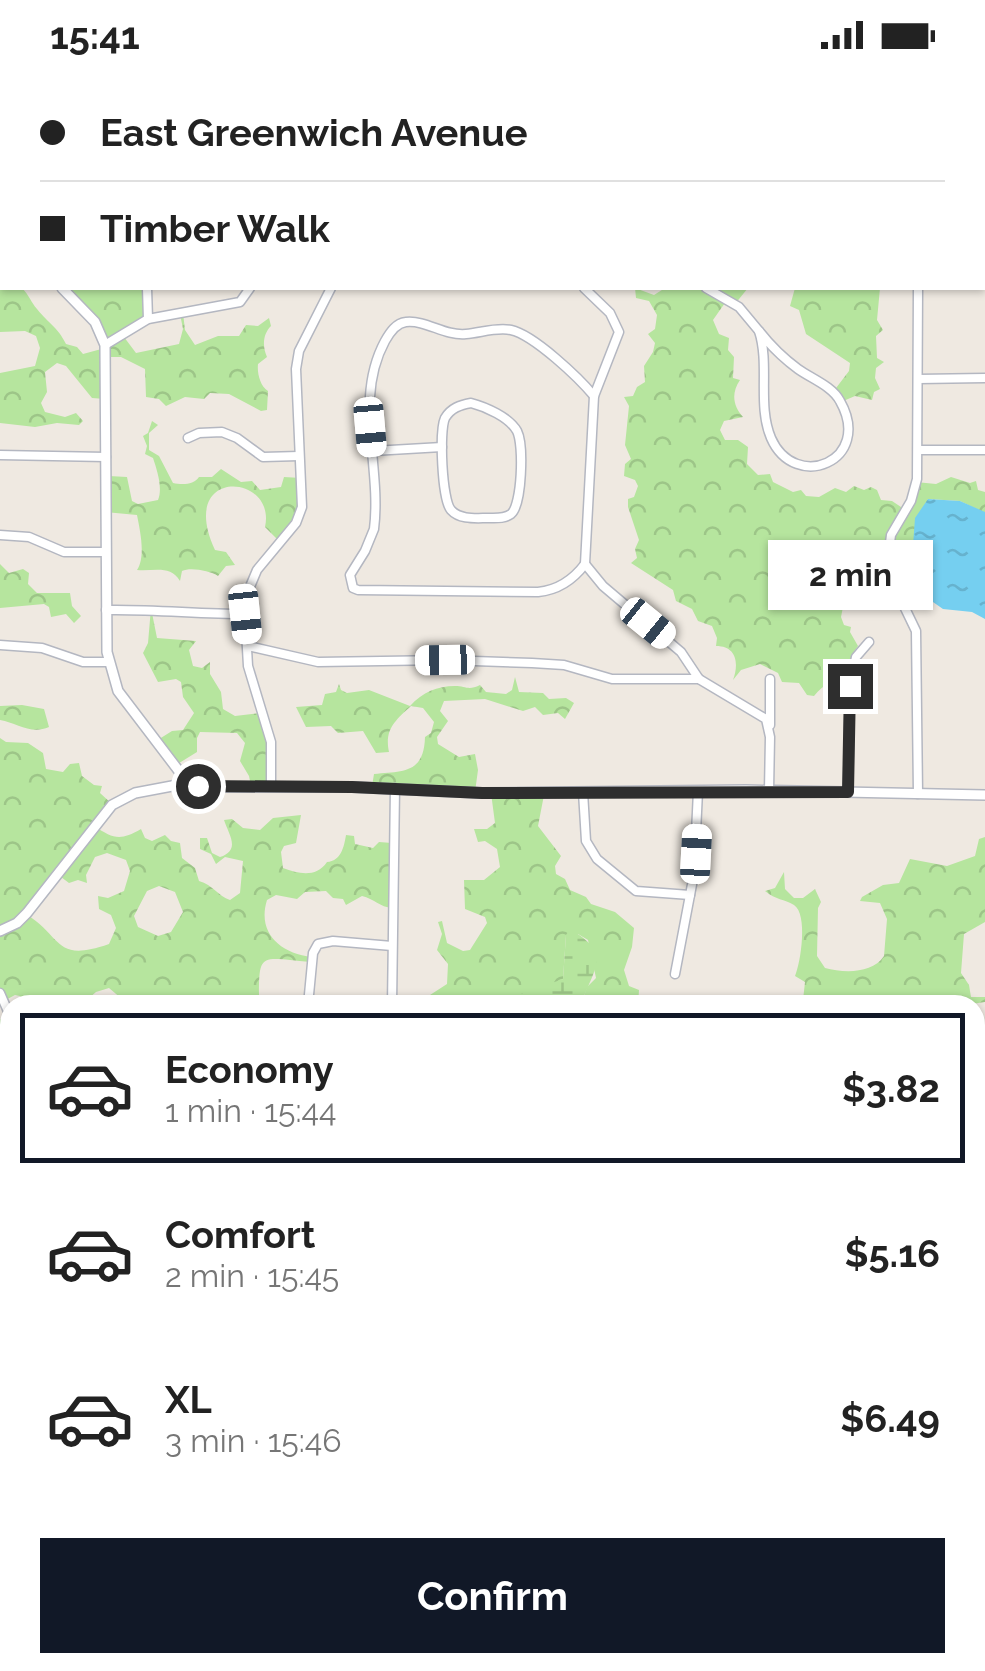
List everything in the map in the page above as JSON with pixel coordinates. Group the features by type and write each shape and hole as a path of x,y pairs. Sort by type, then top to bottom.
{"street":[{"path":"64,290 96,322 106,345 108,662 118,691 188,783"},
{"path":"147,290 148,319"},
{"path":"106,345 148,319 235,304 249,290"},
{"path":"271,787 270,742 252,684 245,614 256,570 299,515 303,497 298,351 329,290"},
{"path":"586,290 610,313 619,332 594,396 585,564 569,581 548,591 353,588 350,576 374,529 369,402 372,374 391,332 404,322 450,334 505,329 522,334 583,382 594,396"},
{"path":"709,290 738,307 786,359 840,400 846,440 842,452 829,464 820,467 791,460 782,454 770,435 759,331"},
{"path":"918,290 918,450 914,491 896,524 888,558 890,577 916,630 918,794"},
{"path":"918,378 985,378"},
{"path":"471,403 511,424 518,433 520,447 518,499 513,512 502,518 466,517 454,512 446,499 442,447 445,419 456,407 471,403"},
{"path":"188,438 199,433 222,432 262,457 299,456"},
{"path":"373,451 442,447"},
{"path":"918,450 985,450"},
{"path":"0,455 106,457"},
{"path":"0,535 29,537 64,552 105,552"},
{"path":"585,564 603,586 681,652 699,678 761,714 770,726"},
{"path":"106,610 245,614"},
{"path":"848,792 852,669 856,657 869,642"},
{"path":"0,644 42,648 83,662 108,662"},
{"path":"248,646 318,662 532,663 564,665 612,679 699,678"},
{"path":"769,790 770,679"},
{"path":"0,931 17,923 26,913 112,805 136,793 188,783 482,793 769,790 985,796"},
{"path":"392,995 395,788"},
{"path":"675,974 696,854 698,791"},
{"path":"582,792 586,842 597,859 636,892 690,895"},
{"path":"309,995 313,953 318,944 333,941 392,946"}],"green space":[{"path":"0,290 23,290 66,344 83,354 105,348 101,331 64,290 147,290 148,317 121,333 136,353 179,344 183,313 185,330 195,345 218,336 239,336 246,325 258,326 269,318 271,326 264,340 267,357 258,364 261,383 268,391 267,410 261,411 229,394 210,393 204,399 185,397 166,406 159,399 146,397 145,369 121,357 107,357 105,399 92,398 66,366 57,363 45,372 47,392 41,403 45,412 65,417 76,413 83,421 79,425 35,427 0,423 0,373 35,366 40,348 36,336 25,331 0,332"},
{"path":"635,290 654,295 662,290 746,290 735,304 727,300 713,320 719,334 729,338 728,350 734,357 733,378 740,380 734,399 743,417 724,421 720,430 725,440 738,440 748,447 747,464 758,475 770,474 773,482 793,492 801,490 806,496 819,497 835,488 846,492 854,486 864,490 871,487 881,500 892,501 904,509 916,482 936,484 951,477 976,481 978,490 985,492 985,513 960,501 928,499 915,539 913,591 927,600 907,607 890,579 877,581 868,591 869,583 863,581 859,587 864,594 844,602 841,617 844,625 851,627 858,646 849,679 829,683 814,696 807,695 799,683 782,682 778,673 760,664 741,670 733,680 735,657 728,649 716,646 712,626 698,621 692,609 676,601 673,590 631,563 637,558 639,540 628,499 634,497 638,486 635,480 624,476 625,464 631,459 625,445 629,406 624,397 633,396 645,382 644,366 655,343 648,334 655,329 657,315 649,301 636,298"},
{"path":"794,290 880,290 877,320 883,330 876,336 877,358 884,362 876,368 880,389 874,392 872,400 855,396 841,402 833,392 849,371 850,363 806,334 799,310 790,306"},
{"path":"152,421 158,425 149,433 149,450 159,456 173,483 188,484 199,477 212,477 221,469 241,482 252,481 260,490 281,487 284,477 301,478 299,514 279,541 265,527 265,509 257,496 244,488 230,487 217,492 208,503 206,523 215,550 226,552 235,565 226,566 218,576 200,570 182,571 180,581 171,572 137,570 142,551 137,515 105,512 109,476 127,477 132,501 138,504 158,500 158,473 153,458 145,454 143,436"},
{"path":"0,564 9,573 23,569 29,573 28,584 37,593 70,593 72,606 81,616 74,623 66,614 51,617 44,604 0,608"},
{"path":"151,608 157,638 196,641 189,650 193,666 202,668 210,662 210,674 221,692 223,709 235,716 260,713 270,740 271,785 251,786 240,761 245,743 237,733 200,732 197,752 176,765 156,741 172,731 183,730 194,713 183,697 181,682 158,682 143,653 148,643"},
{"path":"515,677 519,692 543,693 549,699 566,698 574,703 565,719 558,713 543,715 535,707 523,711 485,699 444,701 440,711 448,721 437,737 438,744 459,757 475,754 475,792 372,786 374,774 410,768 421,758 425,737 431,733 434,722 423,708 411,706 390,731 389,752 376,753 363,731 338,733 331,726 306,727 296,707 322,705 325,694 336,692 339,684 347,693 369,690 410,706 425,694 448,686 480,685 486,692 506,694 512,690"},
{"path":"0,706 44,709 49,727 30,729 0,720"},
{"path":"0,738 28,743 43,753 46,769 63,772 70,764 79,763 82,776 102,786 100,793 112,804 94,826 117,837 141,829 145,838 152,841 165,835 180,843 182,858 195,868 199,881 230,900 240,893 243,861 225,857 216,864 211,854 200,849 200,838 207,838 212,853 220,857 230,850 232,842 224,820 232,819 243,828 260,830 273,818 301,815 296,843 284,846 281,852 283,868 301,873 318,871 336,859 346,835 354,836 355,844 373,848 379,842 392,843 392,908 362,896 346,905 343,899 333,898 326,891 305,892 297,899 276,895 267,900 265,922 273,939 290,951 312,957 311,962 265,961 261,966 259,995 117,995 109,988 96,992 0,995","holes":["107,853 126,860 130,871 124,891 108,898 98,896 99,909 111,915 116,928 109,944 78,951 69,949 26,914 57,874 69,883 87,883 86,875 95,857","159,886 175,892 183,912 171,932 158,936 138,927 134,916 147,891"]},
{"path":"491,793 544,795 538,826 561,856 555,866 556,874 565,879 570,890 586,897 591,904 615,912 634,928 624,970 629,986 639,990 639,995 584,995 596,978 588,940 578,934 566,935 563,979 549,986 523,995 430,995 447,984 448,964 437,950 442,934 438,922 442,921 447,943 463,951 470,950 487,923 485,917 465,909 464,880 484,880 500,867 497,849 485,841 478,842 474,829 487,829 495,823"},
{"path":"985,837 985,922 964,934 961,973 971,995 804,995 805,982 795,976 802,939 801,918 794,905 765,891 775,888 784,872 785,889 794,898 803,898 815,889 821,902 817,956 825,968 857,971 884,956 887,919 880,903 860,901 862,897 883,885 899,883 910,859 947,866 975,856 979,839"},
{"path":"570,929 584,938 596,955 585,995 518,995 563,979 566,935"}],"water":[{"path":"928,499 960,501 985,512 985,619 972,612 943,609 910,586 915,518"}],"route":[{"path":"198,786 482,793 848,792 850,686"}]}
